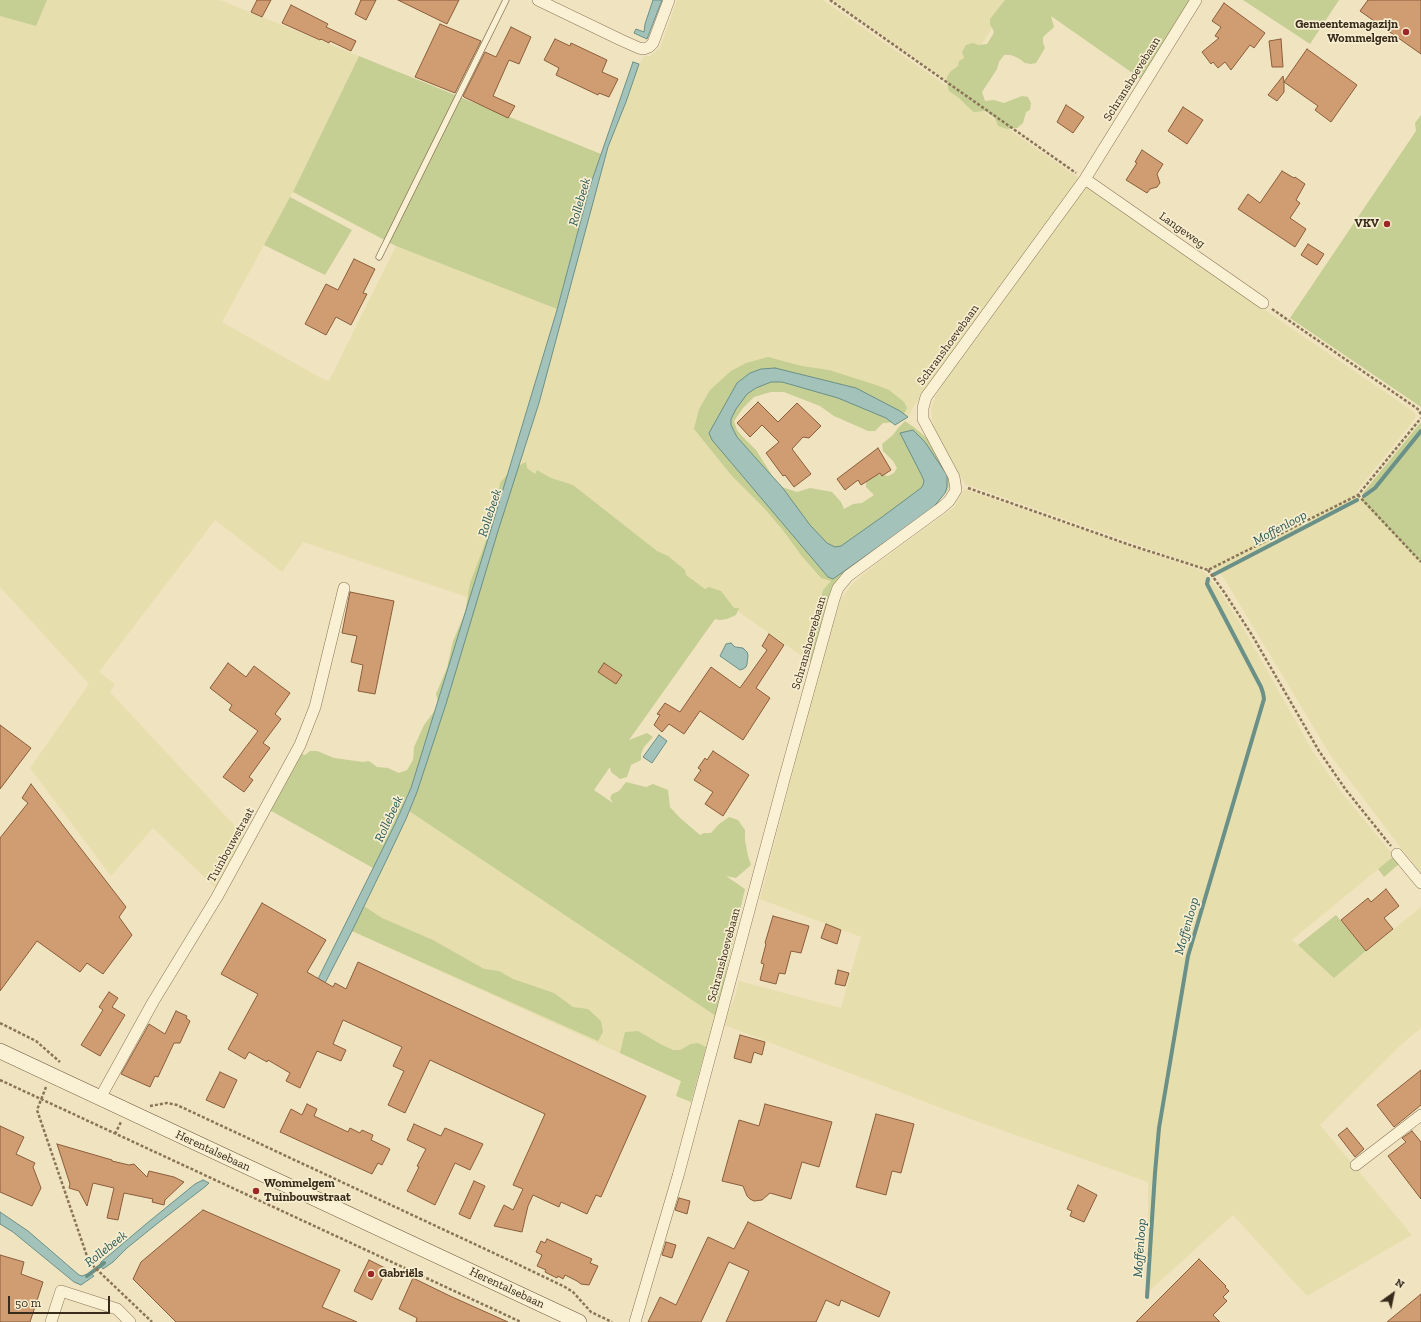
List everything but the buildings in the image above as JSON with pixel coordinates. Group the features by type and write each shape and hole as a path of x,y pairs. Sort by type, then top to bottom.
{"main road":[{"name":"Herentalsebaan","path":"0,1051 578,1322"}],"street":[{"path":"538,0 639,48 649,47 654,43 669,0"},
{"name":"Schranshoevebaan","path":"635,1322 678,1176 838,588 848,576 949,502 956,490 956,484 947,463 929,433 923,419 923,408 926,397 1085,179 1196,0"},
{"name":"Langeweg","path":"1085,179 1263,303"},
{"name":"Tuinbouwstraat","path":"100,1098 153,1002 217,897 300,745 315,707 344,588"},
{"path":"1397,854 1421,883"},
{"path":"1356,1165 1421,1115"},
{"path":"51,1322 61,1290 117,1309 130,1322"}],"lane":[{"path":"379,257 506,0"}],"path":[{"path":"830,0 1085,179"},
{"path":"1208,570 1358,495 1421,416 1415,407 1263,303"},
{"path":"956,484 1133,546 1208,570 1252,635 1319,751 1346,790 1397,854"},
{"path":"1358,495 1421,562"},
{"path":"0,1024 36,1042 64,1066"},
{"path":"51,1076 37,1110 89,1262 152,1322"},
{"path":"0,1080 520,1322"},
{"path":"145,1104 150,1106 167,1103 177,1106 515,1263 565,1287 572,1292 591,1312 612,1322"}],"shaded area":[{"path":"47,0 220,0 359,56 293,192 222,322 321,378 329,381 396,246 557,309 470,598 303,542 282,572 215,520 99,672 115,684 110,692 248,840 220,892 153,828 111,876 30,768 89,684 0,587 0,16 36,25"},
{"path":"677,0 823,0 1080,179 974,326 916,403 908,417 900,411 775,368 710,432 833,579 823,590 806,659 726,603 520,464 539,403 606,155 639,64 644,56 650,56 660,48"},
{"path":"833,0 1010,0 955,86"},
{"path":"1087,185 1288,326 1413,411 1416,415 1415,419 1357,491 1362,501 1421,562 1421,873 1403,850 1397,854 1401,848 1331,756 1219,572 1216,570 1208,570 1213,569 1195,565 965,484 935,431 931,409 935,397 944,381"},
{"path":"964,490 1203,571 1219,590 1245,631 1313,752 1342,793 1394,856 1292,940 1335,977 1421,907 1421,1028 1404,1042 1320,1125 1412,1235 1307,1296 1233,1215 1148,1292 1148,1182 962,1116 724,1025 739,981 841,1008 861,937 760,899 820,666 841,599 852,584 876,564 954,507"},
{"path":"409,811 716,1016 694,1087 352,931"}],"green space":[{"path":"0,0 47,0 36,26 0,16"},
{"path":"1005,0 1189,0 1189,2 1141,79 1051,16 1054,27 1043,37 1045,48 1036,63 1025,63 1011,55 1004,55 982,92 985,101 994,100 1004,103 1022,96 1028,97 1031,103 1030,110 1026,112 1023,123 1017,128 1007,129 998,126 995,118 985,111 974,112 949,91 947,84 947,77 951,71 958,66 959,61 964,58 962,52 966,45 973,43 978,45 987,44 994,32 990,24 990,19"},
{"path":"1243,0 1339,0 1310,44"},
{"path":"359,56 601,154 590,186 557,309 396,246 293,192"},
{"name":"VKV","path":"1421,115 1421,407 1290,318 1416,131 1415,123"},
{"path":"290,197 352,230 325,275 264,245"},
{"path":"768,357 802,366 829,370 873,384 889,390 904,402 907,408 900,422 883,423 875,431 868,431 834,416 820,406 784,392 771,392 754,397 743,408 734,421 737,430 756,450 775,480 782,487 797,492 810,488 832,492 841,502 844,509 853,504 862,503 874,495 866,487 866,473 869,470 888,476 894,473 897,468 893,461 883,451 882,444 893,435 905,421 928,439 950,480 948,490 925,517 836,582 824,613 811,662 806,659 823,590 831,581 821,578 765,509 732,476 694,429 699,409 710,390 731,371 746,363"},
{"path":"1421,422 1421,562 1362,501 1363,493"},
{"path":"526,462 527,468 535,474 537,470 551,478 573,485 657,551 668,556 685,570 686,575 705,589 709,587 721,591 734,608 739,608 736,615 727,619 715,619 629,740 647,733 653,737 644,747 641,754 641,760 631,765 627,777 620,779 611,772 610,767 594,790 613,803 610,798 612,794 619,791 626,782 646,787 653,784 668,790 670,807 700,835 704,833 711,833 719,824 729,817 738,820 745,830 745,840 751,865 736,878 726,876 745,889 716,1016 409,811 414,800 408,794 373,868 266,808 296,752 305,755 310,751 317,751 334,758 363,762 369,761 377,767 388,768 399,773 407,770 413,760 414,747 424,725 439,705 436,694 447,668 453,641 465,613 470,583 490,527 500,483 512,469"},
{"path":"1394,856 1399,864 1384,877 1378,869"},
{"path":"364,906 382,918 433,940 484,969 499,971 513,979 554,993 573,1007 588,1009 601,1021 603,1032 598,1041 352,931"},
{"path":"1336,915 1366,951 1334,978 1298,945"},
{"path":"638,1031 673,1050 680,1050 691,1044 698,1043 706,1047 691,1102 676,1096 681,1081 620,1053 625,1032"}],"water":[{"path":"653,0 662,0 647,39 634,33 636,29 644,32 645,24"},
{"path":"633,62 639,64 608,147 539,403 498,531 446,704 417,792 387,859 325,983 318,979 395,824 411,788 557,310 590,186"},
{"path":"775,368 856,388 900,411 908,417 895,425 886,418 838,398 782,382 771,382 756,388 747,394 736,409 731,419 731,425 737,437 782,487 810,525 827,543 835,547 841,546 921,488 923,485 924,481 922,476 900,433 913,430 925,442 947,475 947,487 945,493 932,509 833,579 828,577 712,440 709,433 737,383 750,373 761,369"},
{"path":"731,643 735,647 743,648 747,652 747,664 743,669 740,670 720,656 726,644"},
{"path":"659,735 667,741 652,763 643,757"},
{"path":"203,1180 209,1183 103,1269 100,1265 101,1262 195,1184"},
{"path":"0,1212 28,1231 79,1275 82,1276 90,1273 94,1276 81,1285 74,1282 13,1232 0,1224"}],"waterway":[{"name":"Moffenloop","path":"1364,496 1375,488 1421,431"},
{"name":"Moffenloop","path":"1213,575 1357,500"},
{"name":"Moffenloop","path":"1147,1297 1159,1128 1188,956 1264,699 1261,687 1207,584 1208,579"},
{"name":"Rollebeek","path":"87,1276 104,1263"}],"place":[{"name":"Gemeentemagazijn Wommelgem","path":"1406,32"},
{"name":"VKV","path":"1387,224"},
{"name":"Wommelgem Tuinbouwstraat","path":"256,1191"},
{"name":"Gabriëls","path":"371,1274"}]}
